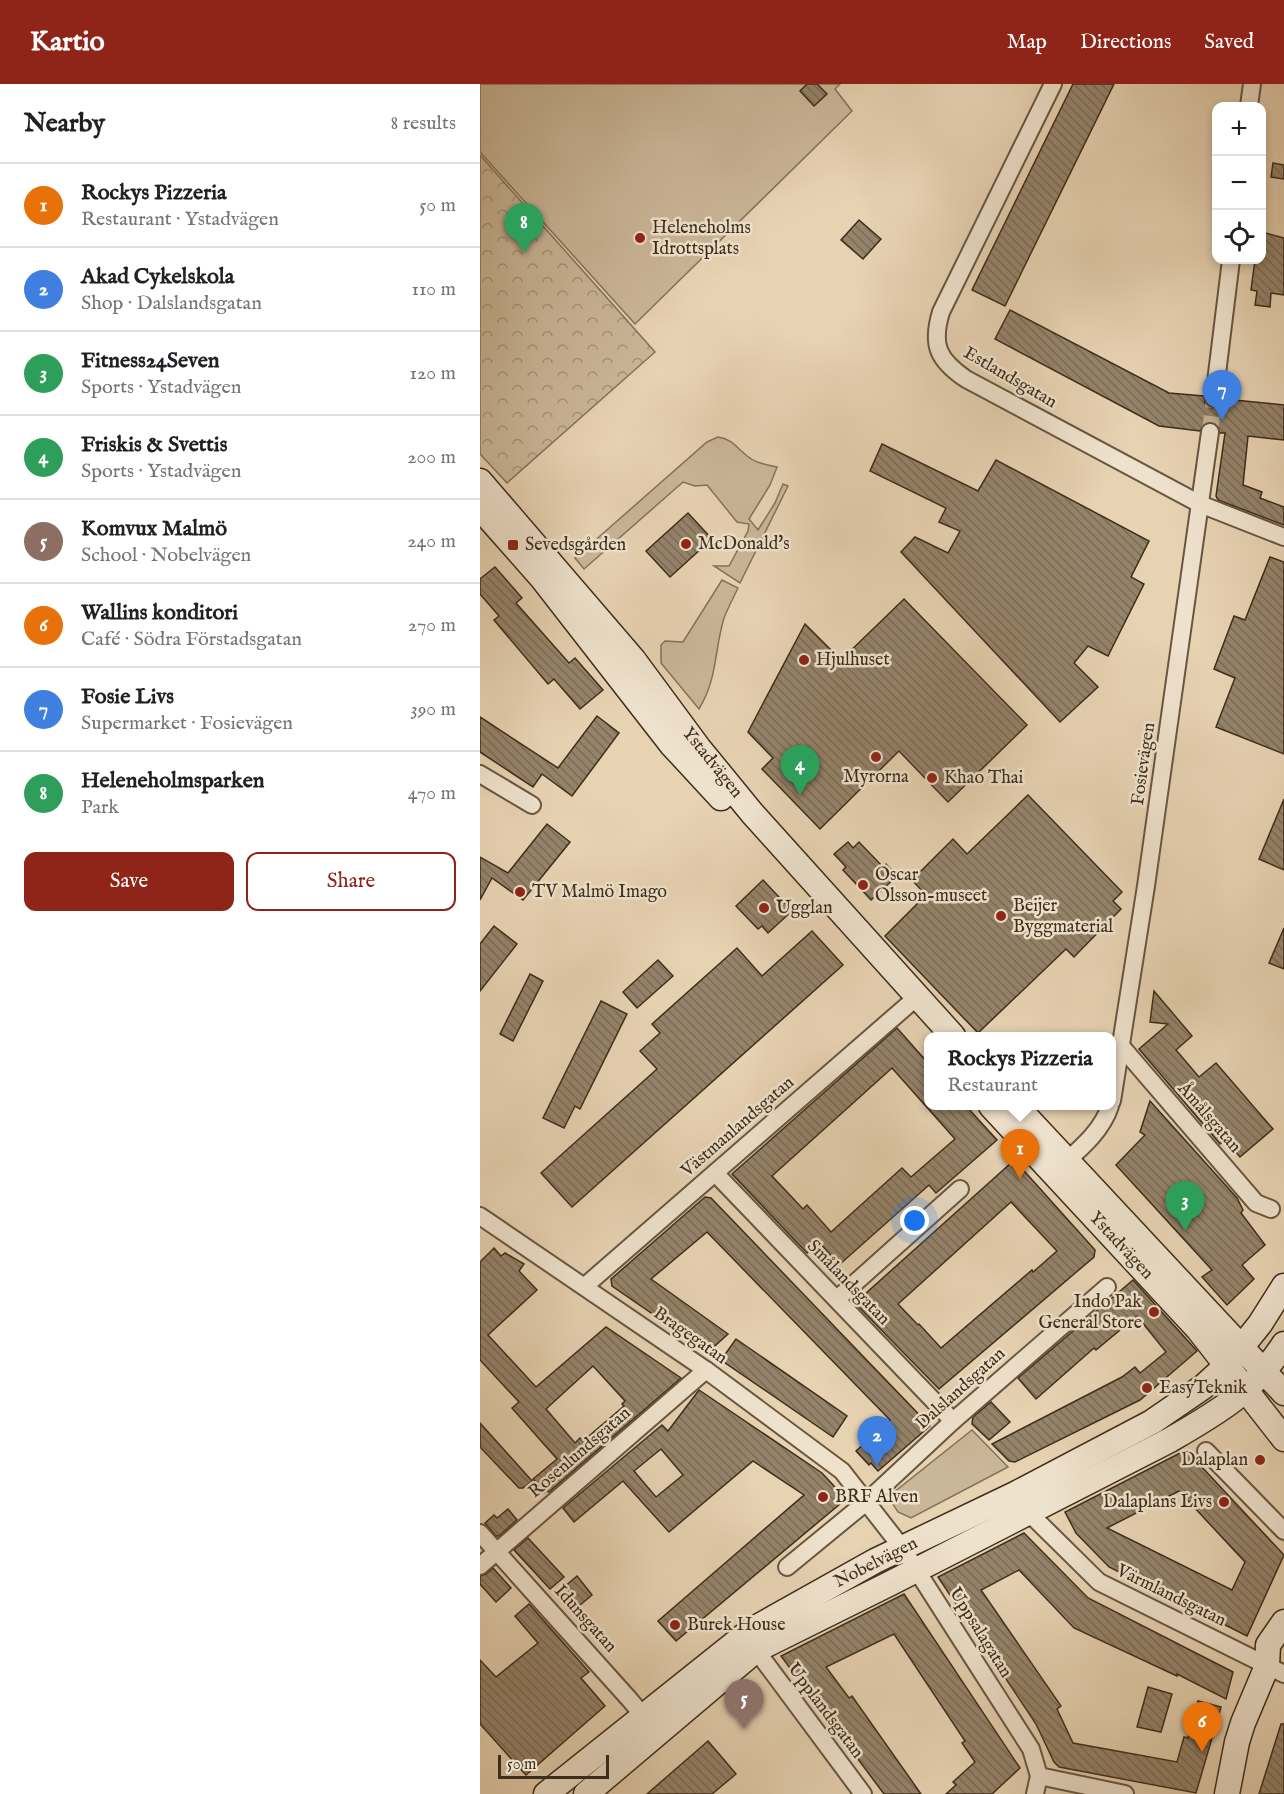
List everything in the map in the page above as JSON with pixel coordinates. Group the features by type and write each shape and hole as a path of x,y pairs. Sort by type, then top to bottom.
{"main road":[{"name":"Ystadvägen","path":"483,502 626,651 698,747 911,1002 928,1032"},
{"name":"Ystadvägen","path":"911,1002 948,1032"},
{"name":"Ystadvägen","path":"996,1110 1060,1167"},
{"name":"Ystadvägen","path":"1019,1110 1060,1167 1198,1329 1234,1356 1264,1373"},
{"name":"Nobelvägen","path":"586,1794 651,1725 750,1631 875,1561 1015,1494 1152,1422 1203,1387 1234,1356 1260,1324 1284,1286"},
{"name":"Nobelvägen","path":"546,1794 651,1725 756,1650 1170,1440 1215,1414 1264,1373 1284,1344"},
{"name":"Ystadvägen","path":"1234,1356 1245,1391"},
{"path":"1264,1373 1284,1393"},
{"path":"1245,1391 1284,1439"},
{"path":"1227,1794 1243,1723 1278,1664 1268,1645 1284,1622"}],"street":[{"name":"Estlandsgatan","path":"1053,84 940,312 936,327 937,348 950,369 966,379 1200,504 1284,537"},
{"path":"1250,102 1252,84"},
{"path":"1214,398 1231,264"},
{"name":"Fosievägen","path":"1116,1077 1146,886 1210,432"},
{"path":"480,774 532,805"},
{"name":"Västmanlandsgatan","path":"585,1286 911,1002"},
{"name":"Åmålsgatan","path":"1121,1046 1256,1203 1271,1209"},
{"path":"1060,1167 1079,1151 1097,1130 1108,1110"},
{"name":"Smålandsgatan","path":"716,1173 953,1421"},
{"path":"837,1299 960,1189"},
{"name":"Bragegatan","path":"480,1216 706,1370 842,1471 865,1503"},
{"name":"Dalslandsgatan","path":"787,1567 865,1503 953,1421 1107,1287"},
{"name":"Rosenlundsgatan","path":"480,1566 706,1370"},
{"path":"1206,1450 1284,1532"},
{"name":"Uppsalagatan","path":"865,1503 903,1549 1031,1749 1039,1776"},
{"name":"Värmlandsgatan","path":"1028,1512 1099,1582 1278,1664"},
{"name":"Idunsgatan","path":"480,1533 651,1725"},
{"name":"Upplandsgatan","path":"756,1650 862,1794"},
{"path":"1035,1794 1039,1776 1125,1794"}],"green space":[{"name":"Heleneholms Idrottsplats","path":"480,84 840,84 835,89 852,111 635,324 480,152"},
{"path":"480,155 655,352 507,483 480,454"},
{"path":"718,437 732,442 753,460 777,467 770,485 749,519 758,530 775,503 783,484 788,486 740,583 714,566 729,566 748,531 749,524 737,522 707,485 695,486 683,482 584,569 575,558 707,442"},
{"path":"722,580 738,588 724,618 710,686 699,709 661,663 661,645 665,641 683,642"},
{"path":"972,1430 1008,1467 911,1518 898,1512 888,1497"}],"building":[{"path":"807,84 817,84 827,94 814,106 800,91"},
{"path":"1073,84 1114,84 1005,306 972,290"},
{"path":"1273,163 1284,165 1284,179 1271,177"},
{"path":"859,220 881,239 863,259 841,240"},
{"path":"1266,233 1284,238 1284,295 1271,293 1270,307 1255,305 1257,291 1251,290 1254,264 1266,264"},
{"path":"1010,310 1169,393 1204,396 1205,403 1212,408 1222,405 1225,399 1284,405 1284,440 1248,436 1243,485 1262,492 1260,498 1284,507 1284,525 1218,500 1216,496 1225,433 1220,433 1216,423 1206,423 1200,431 1159,426 995,339"},
{"path":"882,444 978,491 996,460 1149,541 1131,577 1144,584 1108,656 1088,646 1074,663 1098,687 1060,722 901,552 915,537 948,553 960,531 939,522 946,508 870,471"},
{"path":"688,513 712,539 670,577 646,551"},
{"path":"1270,557 1284,562 1284,754 1216,727 1235,678 1214,669 1234,616 1245,620"},
{"path":"495,567 522,598 516,603 569,663 575,658 603,690 580,709 554,679 548,684 494,620 499,616 480,594 480,579"},
{"path":"904,599 1027,725 948,802 899,751 820,829 762,769 773,758 748,732 805,624 841,660"},
{"path":"597,716 619,733 572,796 542,774 533,787 480,752 480,717 558,768"},
{"name":"Beijer Byggmaterial","path":"1028,795 1122,892 1113,901 1121,909 1074,957 1066,949 979,1032 885,936 926,895 912,880 953,839 967,854"},
{"path":"1284,799 1284,870 1259,859"},
{"path":"547,824 570,842 523,900 492,878 480,900 480,857 508,873"},
{"path":"848,842 853,848 859,842 883,867 886,864 897,876 871,900 843,870 846,867 834,854"},
{"name":"Ugglan","path":"763,880 792,911 768,933 762,926 758,929 736,906"},
{"path":"494,926 517,944 480,991 480,944"},
{"path":"1284,928 1284,969 1269,963"},
{"path":"812,931 843,965 572,1207 541,1173 657,1069 640,1051 660,1033 652,1024 737,948 762,976"},
{"path":"658,960 673,976 637,1008 623,992"},
{"path":"530,974 543,981 513,1041 500,1034"},
{"path":"1154,991 1192,1036 1176,1050 1199,1077 1216,1063 1273,1129 1240,1157 1225,1140 1220,1144 1139,1049 1168,1024 1150,1022"},
{"path":"601,1001 627,1014 580,1109 575,1106 564,1128 543,1118"},
{"path":"897,1028 924,1058 924,1104 892,1068 772,1176 803,1209 807,1205 831,1232 902,1168 911,1177 955,1139 929,1110 970,1110 997,1140 936,1193 929,1185 839,1265 819,1242 807,1253 732,1174"},
{"path":"1150,1101 1237,1198 1243,1210 1241,1213 1265,1245 1242,1265 1254,1279 1227,1305 1202,1277 1212,1270 1116,1165 1145,1135 1140,1132"},
{"path":"1011,1163 1017,1163 1095,1250 1094,1257 939,1389 855,1303","holes":["1011,1202 1057,1251 941,1348 898,1304"]},
{"path":"705,1197 711,1198 930,1426 878,1471 856,1451 890,1420 707,1232 651,1279 728,1334 708,1352 612,1286 611,1279"},
{"path":"494,1248 501,1256 505,1253 524,1264 519,1271 537,1290 488,1335 536,1387 606,1327 681,1378 549,1492 544,1493 533,1479 557,1459 512,1408 519,1402 480,1360 480,1262","holes":["593,1366 625,1401 622,1404 624,1406 583,1441 580,1438 575,1443 546,1409"]},
{"path":"1133,1280 1197,1351 1140,1400 1015,1462 1009,1461 992,1444 1122,1377 1135,1367 1140,1373 1166,1352 1137,1316 1096,1350 1094,1348 1036,1399 1018,1378"},
{"path":"736,1339 847,1416 833,1437 721,1360"},
{"path":"699,1390 822,1473 846,1499 676,1641 658,1621 804,1495 753,1461 669,1532 623,1481 574,1522 563,1508 662,1425 668,1431","holes":["661,1449 683,1475 656,1497 634,1471"]},
{"path":"991,1402 1010,1422 989,1440 972,1424 973,1417"},
{"path":"480,1423 532,1481 523,1488 519,1488 480,1447"},
{"path":"1186,1450 1284,1555 1247,1636 1109,1567 1076,1533 1065,1512","holes":["1179,1491 1245,1562 1232,1590 1107,1528"]},
{"path":"508,1509 517,1520 499,1536 496,1536 485,1523 494,1515 497,1518"},
{"path":"1024,1533 1088,1598 1233,1672 1226,1699 1177,1674 1177,1676 1074,1628 1019,1570 981,1590 1061,1706 1057,1709 1073,1743 1177,1762 1184,1737 1188,1738 1198,1701 1221,1707 1196,1793 1059,1767 1054,1762 1036,1724 938,1577"},
{"path":"528,1538 564,1577 550,1589 514,1550"},
{"path":"493,1568 511,1588 496,1602 480,1584 480,1576"},
{"path":"577,1576 592,1595 579,1606 563,1588"},
{"path":"904,1594 1020,1768 992,1794 946,1794 956,1785 953,1782 975,1762 962,1743 965,1741 894,1634 826,1667 849,1698 852,1696 921,1794 884,1794 781,1656"},
{"path":"529,1604 589,1672 581,1678 605,1706 526,1775 480,1724 480,1660 496,1677 538,1643 515,1616"},
{"path":"1148,1687 1172,1694 1161,1732 1137,1727"},
{"path":"1281,1724 1284,1724 1284,1794 1259,1794"},
{"path":"708,1741 736,1774 712,1794 647,1794"}],"tunnel":[{"path":"1210,432 1214,398"}],"place":[{"name":"Heleneholms Idrottsplats","path":"640,238"},
{"name":"Heleneholmsparken","path":"524,253"},
{"name":"Fosie Livs","path":"1222,420"},
{"name":"McDonald's","path":"686,544"},
{"name":"Sevedsgården","path":"513,545"},
{"name":"Hjulhuset","path":"804,660"},
{"name":"Myrorna","path":"876,757"},
{"name":"Khao Thai","path":"932,778"},
{"name":"Friskis & Svettis","path":"800,795"},
{"name":"Oscar Olsson-museet","path":"863,885"},
{"name":"TV Malmö Imago","path":"520,892"},
{"name":"Ugglan","path":"764,908"},
{"name":"Beijer Byggmaterial","path":"1001,916"},
{"name":"Rockys Pizzeria","path":"1020,1179"},
{"name":"Fitness24Seven","path":"1185,1231"},
{"name":"Indo Pak General Store","path":"1154,1312"},
{"name":"EasyTeknik","path":"1147,1388"},
{"name":"Dalaplan","path":"1260,1460"},
{"name":"Akad Cykelskola","path":"877,1466"},
{"name":"BRF Alven","path":"823,1497"},
{"name":"Dalaplans Livs","path":"1224,1502"},
{"name":"Burek House","path":"675,1625"},
{"name":"Komvux Malmö","path":"744,1729"},
{"name":"Wallins konditori","path":"1202,1752"}]}
